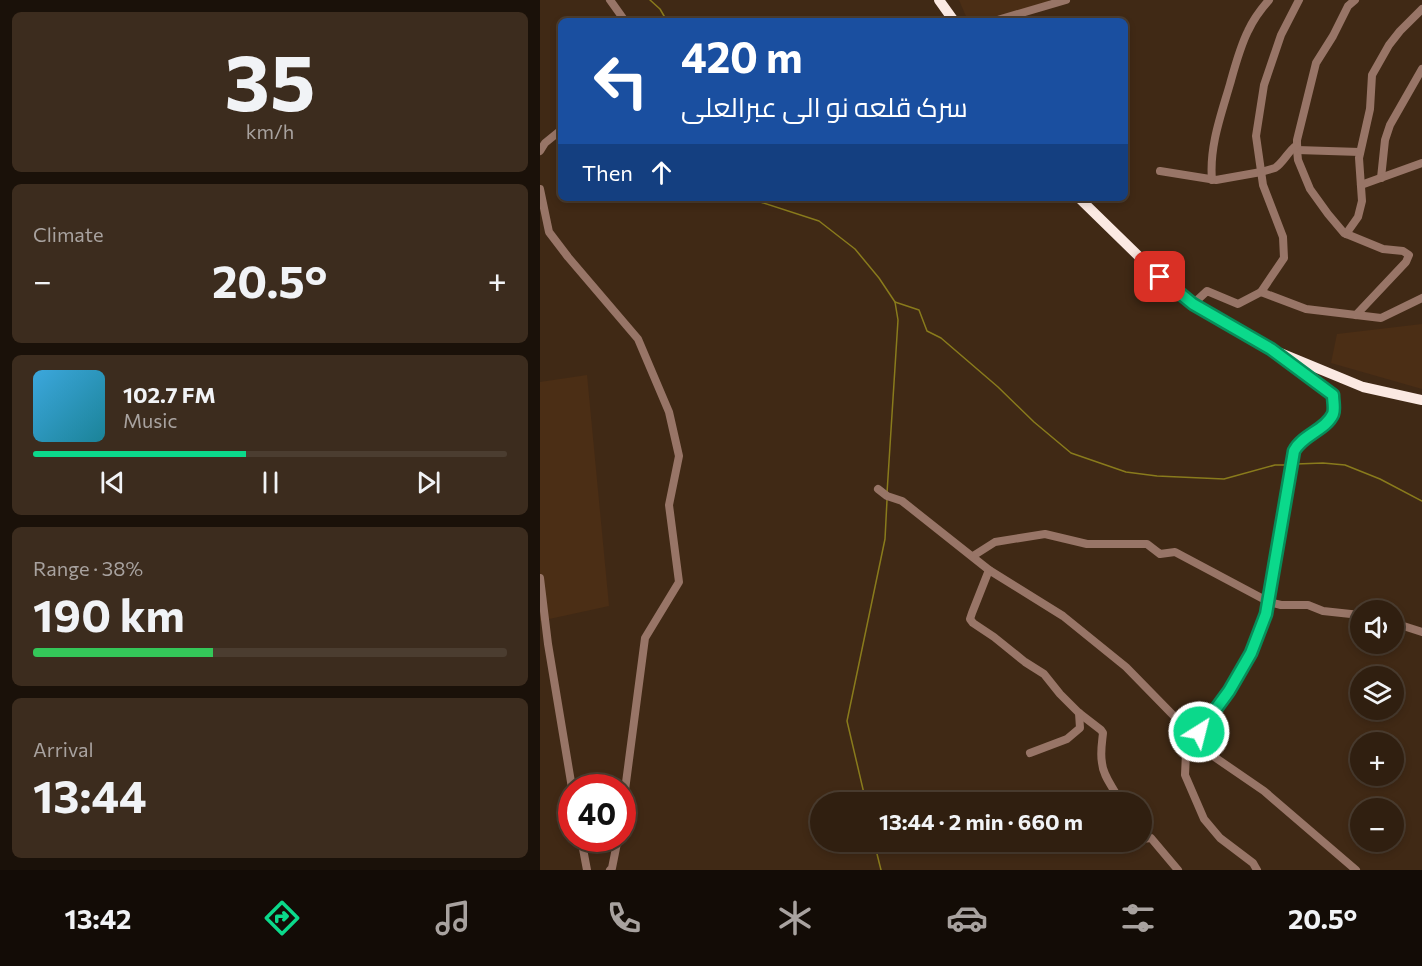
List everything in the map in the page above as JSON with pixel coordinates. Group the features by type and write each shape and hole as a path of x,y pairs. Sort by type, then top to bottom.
{"highway":[{"path":"939,0 952,18"},
{"path":"1082,201 1160,277 1193,304 1271,349 1363,387 1422,400"}],"street":[{"path":"610,0 623,18"},
{"path":"1004,18 1066,0"},
{"path":"1212,180 1212,152 1235,68 1248,30 1269,0"},
{"path":"1193,304 1207,291 1238,304 1261,292 1284,258 1283,237 1263,185 1256,136 1264,85 1281,35 1299,0"},
{"path":"1355,0 1348,6 1316,63 1297,148 1298,160 1310,189 1346,234 1383,249 1406,252 1409,257 1356,315"},
{"path":"1346,234 1358,217 1362,201 1359,158 1370,110 1372,75 1389,45 1422,9"},
{"path":"1381,178 1389,125 1422,69"},
{"path":"540,151 544,143 558,132"},
{"path":"1160,171 1220,180 1261,172 1278,166 1290,151 1297,148 1360,152"},
{"path":"1361,185 1422,163"},
{"path":"540,189 549,232 638,339 669,412 679,456 669,505 678,582 645,638 627,774"},
{"path":"1261,292 1306,309 1381,318 1422,298"},
{"path":"1257,870 1253,863 1220,838 1204,819 1185,775 1186,753 1229,691 1251,653 1266,614 1294,451 1334,413 1333,395 1271,349"},
{"path":"878,489 887,496 902,501 990,570 1064,616 1126,667 1213,756 1264,791 1356,870"},
{"path":"973,556 995,542 1046,534 1087,544 1147,544 1160,554 1175,552 1269,602 1281,605 1308,605 1323,611 1350,614"},
{"path":"990,570 970,619 1024,662 1044,674 1060,694 1103,733 1102,763 1105,775 1116,792"},
{"path":"540,578 548,644 570,774"},
{"path":"1404,626 1422,632"},
{"path":"1030,753 1067,739 1080,728 1079,713"},
{"path":"1152,839 1178,870"},
{"path":"584,852 587,870"},
{"path":"610,870 615,852"}],"shaded area":[{"path":"959,0 1049,0 1049,3 1010,18 967,18"},
{"path":"1422,324 1422,389 1331,363 1337,334"},
{"path":"587,375 609,606 540,621 540,382"}],"waterway":[{"path":"650,0 660,9 665,18"},
{"path":"757,201 819,221 855,249 895,302 898,320 887,493"},
{"path":"895,302 919,310 927,331 941,338 1071,453 1126,472 1157,476 1224,479 1275,465 1288,465"},
{"path":"1296,464 1345,465 1380,479 1422,501"},
{"path":"864,792 847,721 885,539 887,500"},
{"path":"876,852 881,870"}],"route":[{"path":"1160,277 1193,304 1271,349 1333,395 1334,413 1294,451 1266,614 1251,653 1229,691 1199,732"}]}
